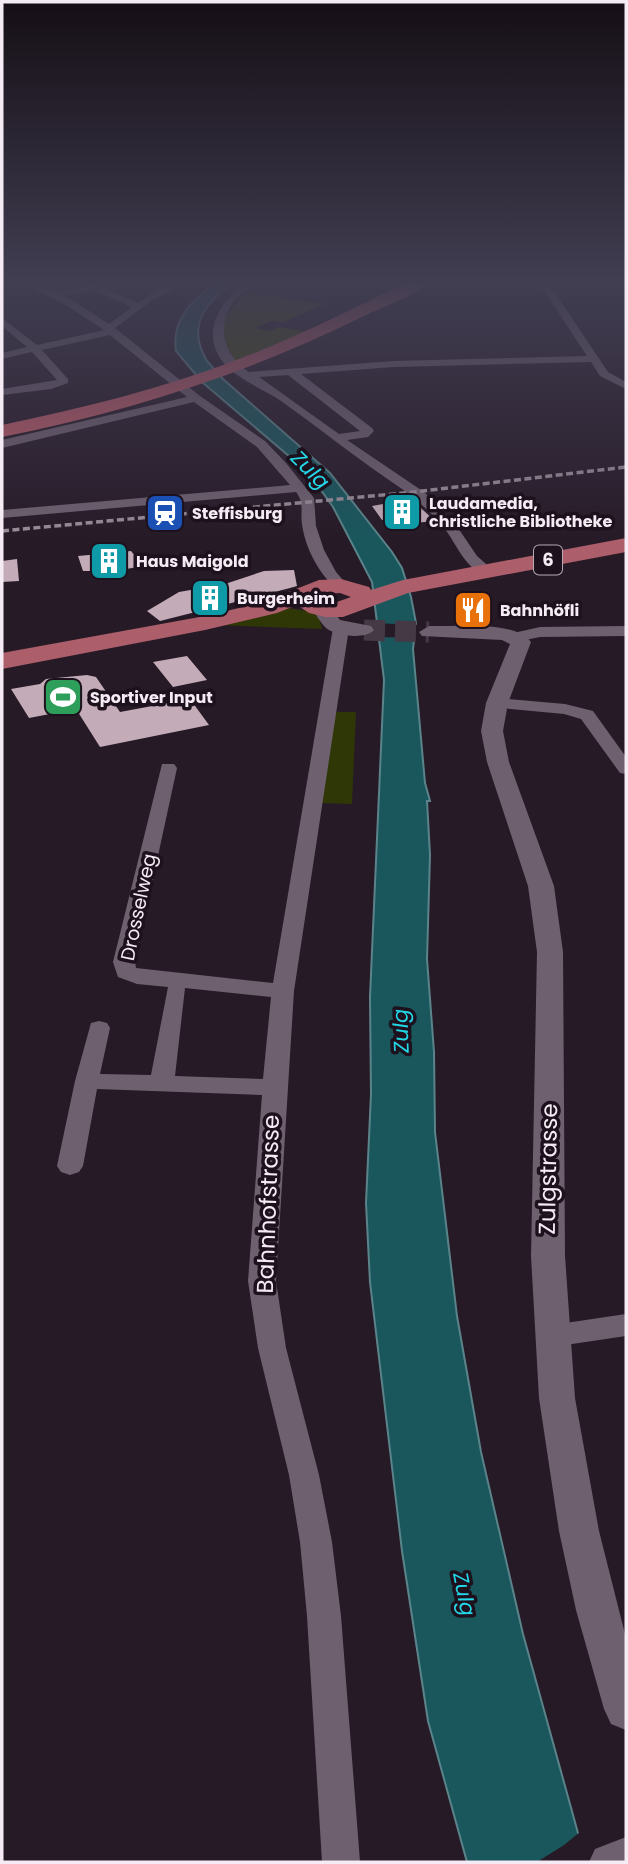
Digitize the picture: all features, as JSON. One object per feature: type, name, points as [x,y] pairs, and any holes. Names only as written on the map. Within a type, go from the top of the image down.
[{"type":"highway","points":[[2,431],[245,369]]},
{"type":"main road","name":"6","points":[[2,661],[160,633],[268,608],[340,600],[626,545]]},
{"type":"street","points":[[2,392],[64,382],[52,368]]},
{"type":"street","points":[[159,368],[267,449],[300,488]]},
{"type":"street","points":[[245,369],[322,368]]},
{"type":"street","points":[[600,368],[604,374],[626,386]]},
{"type":"street","points":[[245,369],[336,438],[418,495],[449,525],[472,559],[487,571]]},
{"type":"street","points":[[288,370],[368,431],[336,438]]},
{"type":"street","points":[[2,444],[196,398]]},
{"type":"street","points":[[2,514],[300,488]]},
{"type":"street","name":"Bahnhofstrasse","points":[[300,488],[310,504],[309,520],[340,600],[283,991],[262,1280],[270,1337],[316,1542],[324,1616],[341,1862]]},
{"type":"street","points":[[429,632],[516,637],[546,632],[626,631]]},
{"type":"street","name":"Zulgstrasse","points":[[516,637],[521,644],[493,716],[493,742],[541,886],[550,952],[547,1208],[557,1398],[579,1531],[597,1610],[626,1709]]},
{"type":"street","points":[[497,703],[551,707],[583,713],[593,721],[625,764]]},
{"type":"street","name":"Drosselweg","points":[[168,768],[124,962],[126,972],[137,977],[283,991]]},
{"type":"street","points":[[162,1083],[176,991]]},
{"type":"street","points":[[70,1167],[99,1028]]},
{"type":"street","points":[[87,1081],[274,1087]]},
{"type":"street","points":[[552,1336],[626,1325]]},
{"type":"street","points":[[608,1862],[626,1856]]},
{"type":"green space","points":[[290,608],[315,614],[322,629],[218,625]]},
{"type":"green space","points":[[333,712],[356,712],[352,804],[322,803]]},
{"type":"water","name":"Zulg","points":[[190,368],[213,368],[330,473],[392,552],[402,568],[411,597],[416,623],[413,649],[425,783],[430,801],[427,801],[430,855],[427,959],[434,1052],[435,1132],[457,1316],[481,1452],[523,1634],[586,1862],[467,1862],[428,1721],[402,1551],[370,1282],[366,1203],[371,1094],[370,997],[384,680],[372,582],[323,493],[290,457],[202,382]]},
{"type":"pier","points":[[375,623],[419,625],[418,638],[375,637]]},
{"type":"pier","points":[[580,1832],[589,1862],[537,1862],[564,1845]]},
{"type":"building","name":"Laudamedia, christliche Bibliotheke","points":[[411,499],[435,521],[414,523],[409,517],[382,520],[372,506]]},
{"type":"building","name":"Haus Maigold","points":[[131,551],[143,566],[115,571],[83,571],[78,556]]},
{"type":"building","points":[[17,559],[19,581],[2,582],[2,561]]},
{"type":"building","name":"Burgerheim","points":[[294,570],[297,586],[290,588],[160,621],[147,611],[179,592],[225,584],[264,571]]},
{"type":"building","points":[[187,656],[207,680],[173,687],[153,662]]},
{"type":"building","points":[[87,675],[96,677],[120,712],[190,699],[209,725],[100,747],[76,709],[29,718],[11,689],[40,684],[46,679]]},
{"type":"tunnel","points":[[364,630],[429,632]]},
{"type":"railway","points":[[2,531],[414,492],[626,467]]},
{"type":"place","name":"Laudamedia, christliche Bibliotheke","points":[[402,512]]},
{"type":"place","name":"Steffisburg","points":[[165,513]]},
{"type":"place","name":"Haus Maigold","points":[[109,561]]},
{"type":"place","name":"Burgerheim","points":[[210,598]]},
{"type":"place","name":"Bahnhöfli","points":[[473,610]]},
{"type":"place","name":"Sportiver Input","points":[[63,697]]}]
